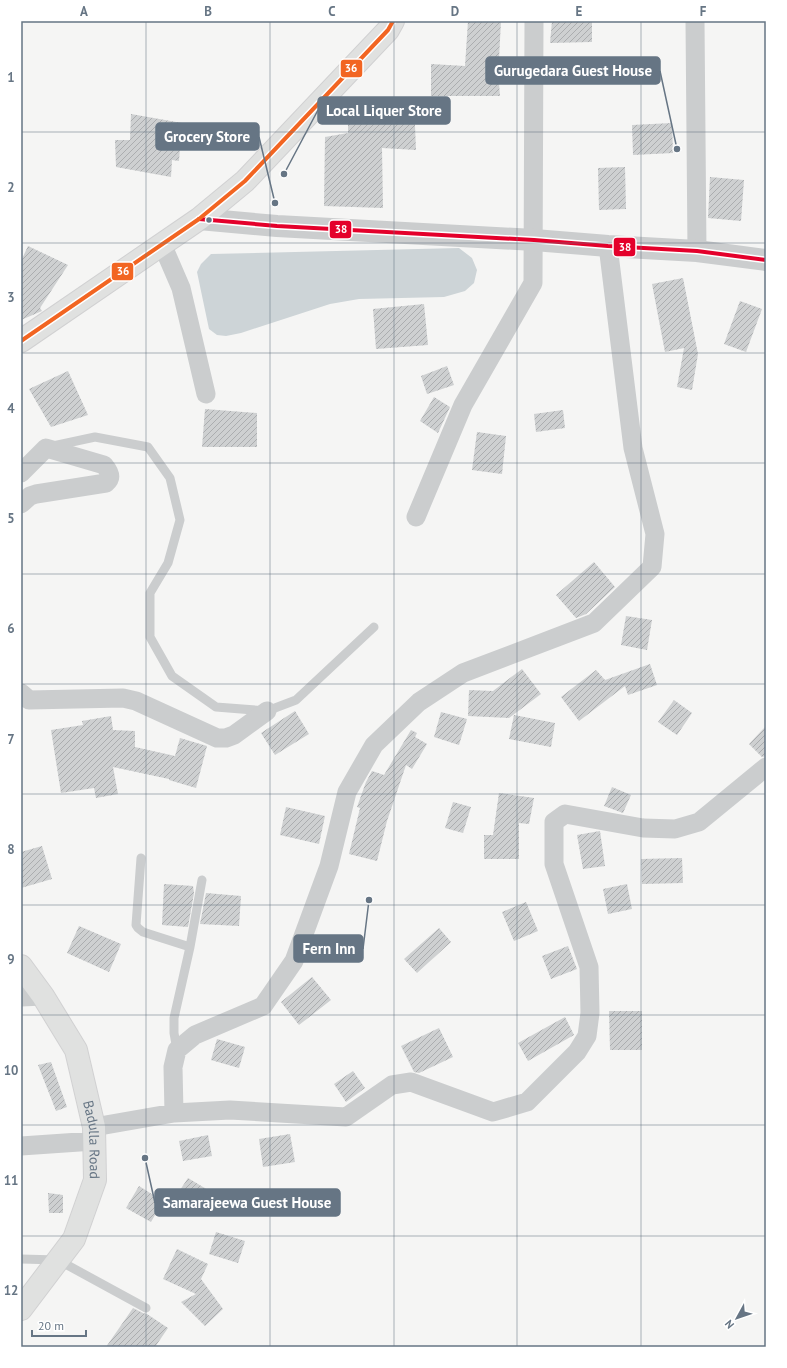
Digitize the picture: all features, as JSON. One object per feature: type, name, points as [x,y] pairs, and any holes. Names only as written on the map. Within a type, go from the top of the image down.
[{"type":"highway","points":[[21,341],[199,219],[245,181],[388,30],[393,21]]},
{"type":"highway","name":"Badulla Road","points":[[21,966],[43,996],[76,1050],[94,1134],[95,1180],[74,1239],[21,1309]]},
{"type":"street","points":[[416,517],[463,405],[533,283],[534,21]]},
{"type":"street","points":[[695,21],[697,251]]},
{"type":"street","points":[[199,219],[277,226],[534,240],[697,251],[766,260]]},
{"type":"street","points":[[162,244],[181,288],[206,394]]},
{"type":"street","points":[[174,1113],[173,1067],[177,1050],[195,1035],[263,1006],[294,961],[328,866],[347,792],[374,745],[419,702],[463,673],[594,623],[652,567],[655,534],[633,448],[608,246]]},
{"type":"street","points":[[21,473],[46,448],[104,465],[108,469],[110,476],[106,483],[36,494],[30,496],[21,504]]},
{"type":"street","points":[[21,693],[29,700],[122,698],[136,701],[217,738],[226,738],[234,735],[267,711]]},
{"type":"street","points":[[21,1146],[94,1134],[174,1113],[230,1110],[346,1117],[392,1085],[411,1082],[493,1112],[527,1102],[576,1052],[587,1036],[590,1013],[589,967],[554,864],[554,822],[564,814],[643,828],[675,829],[700,822],[766,767]]},
{"type":"street","points":[[21,998],[43,996]]},
{"type":"lane","points":[[46,448],[95,437],[148,447],[170,478],[180,520],[168,563],[150,593],[150,637],[172,676],[216,707],[267,711],[296,700],[374,627]]},
{"type":"lane","points":[[141,858],[136,925],[143,932],[190,947]]},
{"type":"lane","points":[[177,1050],[174,1033],[174,1018],[190,947],[202,880]]},
{"type":"lane","points":[[21,1259],[58,1260],[146,1308]]},
{"type":"shaded area","points":[[459,248],[472,258],[477,270],[474,283],[465,291],[444,297],[359,299],[330,304],[241,333],[226,336],[217,335],[209,329],[197,272],[201,264],[211,254]]},
{"type":"building","points":[[468,21],[501,21],[499,59],[497,59],[500,96],[431,96],[431,64],[465,66]]},
{"type":"building","points":[[552,21],[592,21],[592,42],[550,43]]},
{"type":"building","points":[[414,102],[416,150],[382,148],[383,208],[324,206],[325,137],[348,133],[348,104]]},
{"type":"building","points":[[131,114],[182,123],[179,161],[172,160],[171,177],[116,167],[115,140],[130,140]]},
{"type":"building","points":[[672,123],[673,153],[633,155],[632,125]]},
{"type":"building","points":[[625,167],[626,209],[599,210],[598,168]]},
{"type":"building","points":[[710,177],[744,180],[741,221],[708,218]]},
{"type":"building","points":[[28,246],[68,265],[40,308],[42,311],[21,320],[21,261]]},
{"type":"building","points":[[683,278],[698,354],[692,390],[677,387],[684,348],[665,352],[652,284]]},
{"type":"building","points":[[740,301],[762,309],[746,352],[724,344]]},
{"type":"building","points":[[424,304],[428,345],[376,349],[373,309]]},
{"type":"building","points":[[447,366],[454,385],[427,394],[421,376]]},
{"type":"building","points":[[68,371],[88,415],[51,427],[29,389]]},
{"type":"building","points":[[434,397],[450,407],[438,433],[420,421]]},
{"type":"building","points":[[205,409],[257,413],[257,447],[202,447]]},
{"type":"building","points":[[563,410],[565,428],[536,432],[534,414]]},
{"type":"building","points":[[477,432],[506,436],[502,474],[472,470]]},
{"type":"building","points":[[594,562],[615,587],[586,614],[576,618],[556,595]]},
{"type":"building","points":[[626,616],[652,620],[647,650],[621,645]]},
{"type":"building","points":[[650,664],[657,685],[628,695],[625,686],[579,721],[561,697],[596,670],[605,680]]},
{"type":"building","points":[[522,669],[541,694],[509,718],[468,716],[469,690],[493,691]]},
{"type":"building","points":[[674,700],[692,713],[677,735],[658,722]]},
{"type":"building","points":[[295,711],[309,734],[275,755],[261,733]]},
{"type":"building","points":[[441,712],[467,719],[459,745],[434,737]]},
{"type":"building","points":[[514,715],[555,723],[551,747],[509,739]]},
{"type":"building","points":[[111,716],[113,730],[135,731],[135,747],[175,756],[180,738],[207,746],[196,788],[169,779],[113,767],[118,794],[96,798],[94,788],[61,793],[51,730],[83,725],[82,721]]},
{"type":"building","points":[[766,726],[766,756],[762,757],[749,744]]},
{"type":"building","points":[[411,730],[417,733],[415,737],[427,744],[412,769],[406,765],[387,821],[377,861],[349,854],[360,808],[357,807],[366,782],[372,771],[384,775]]},
{"type":"building","points":[[612,787],[631,795],[623,813],[604,806]]},
{"type":"building","points":[[499,793],[534,798],[529,824],[519,823],[519,859],[484,859],[484,835],[493,835]]},
{"type":"building","points":[[453,802],[471,807],[463,833],[445,828]]},
{"type":"building","points":[[286,807],[325,816],[319,844],[280,835]]},
{"type":"building","points":[[600,831],[605,866],[583,869],[577,835]]},
{"type":"building","points":[[42,846],[52,879],[21,888],[21,852]]},
{"type":"building","points":[[682,858],[683,883],[642,884],[641,859]]},
{"type":"building","points":[[164,884],[193,886],[194,893],[188,927],[162,925]]},
{"type":"building","points":[[627,884],[632,909],[608,914],[603,889]]},
{"type":"building","points":[[206,893],[241,896],[239,926],[200,924]]},
{"type":"building","points":[[526,902],[538,931],[514,941],[502,912]]},
{"type":"building","points":[[79,926],[121,944],[109,972],[67,953]]},
{"type":"building","points":[[439,928],[451,942],[417,973],[404,959]]},
{"type":"building","points":[[568,946],[577,969],[551,979],[542,956]]},
{"type":"building","points":[[312,977],[331,1000],[299,1025],[281,1002]]},
{"type":"building","points":[[609,1011],[642,1011],[642,1050],[610,1050]]},
{"type":"building","points":[[565,1017],[574,1035],[528,1061],[518,1043]]},
{"type":"building","points":[[439,1028],[453,1057],[419,1073],[414,1072],[401,1046]]},
{"type":"building","points":[[217,1039],[245,1047],[239,1068],[211,1060]]},
{"type":"building","points":[[51,1062],[67,1107],[56,1111],[38,1065]]},
{"type":"building","points":[[353,1071],[365,1088],[346,1102],[334,1084]]},
{"type":"building","points":[[290,1134],[295,1162],[263,1167],[259,1139]]},
{"type":"building","points":[[208,1135],[212,1156],[183,1161],[179,1141]]},
{"type":"building","points":[[188,1178],[208,1190],[194,1212],[174,1199]]},
{"type":"building","points":[[139,1186],[163,1201],[151,1222],[126,1208]]},
{"type":"building","points":[[48,1193],[63,1195],[63,1213],[49,1213]]},
{"type":"building","points":[[216,1232],[245,1241],[238,1263],[209,1254]]},
{"type":"building","points":[[177,1249],[208,1264],[201,1279],[223,1309],[205,1326],[181,1302],[196,1294],[163,1279]]},
{"type":"building","points":[[133,1308],[147,1314],[168,1328],[155,1347],[106,1347]]},
{"type":"transit line","name":"36","points":[[21,341],[199,219],[245,181],[388,30],[393,21]]},
{"type":"transit line","name":"38","points":[[199,219],[277,226],[534,240],[697,251],[766,260]]},
{"type":"place","name":"Gurugedara Guest House","points":[[677,149]]},
{"type":"place","name":"Local Liquer Store","points":[[284,174]]},
{"type":"place","name":"Grocery Store","points":[[275,203]]},
{"type":"place","name":"Fern Inn","points":[[369,900]]},
{"type":"place","name":"Samarajeewa Guest House","points":[[145,1158]]}]
